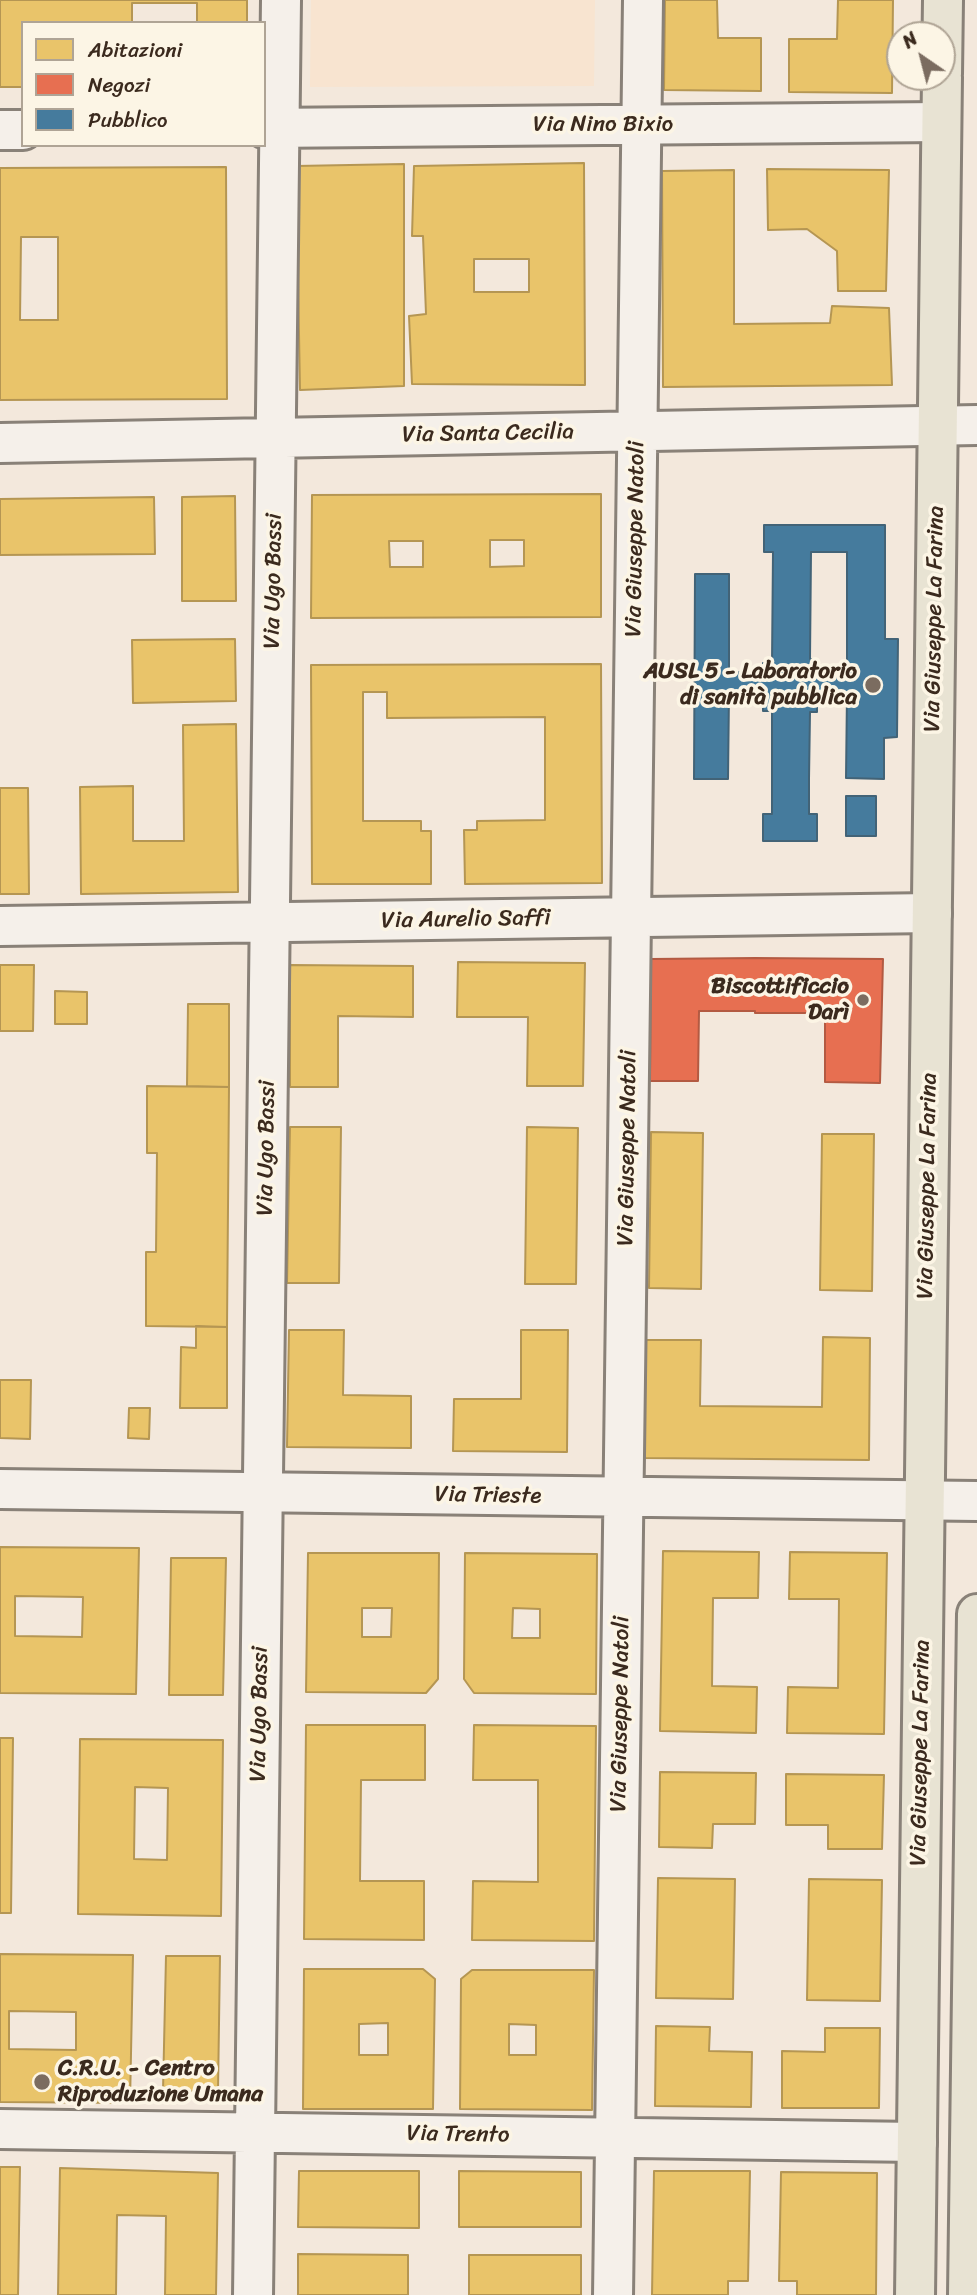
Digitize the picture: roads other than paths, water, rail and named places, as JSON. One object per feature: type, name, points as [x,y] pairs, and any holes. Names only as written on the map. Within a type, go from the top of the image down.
[{"type":"main road","name":"Via Giuseppe La Farina","points":[[943,0],[943,21]]},
{"type":"main road","name":"Via Giuseppe La Farina","points":[[915,2295],[942,91]]},
{"type":"main road","points":[[968,2295],[974,2143],[977,1614]]},
{"type":"street","name":"Via Ugo Bassi","points":[[253,2295],[275,438],[272,128],[281,0]]},
{"type":"street","name":"Via Giuseppe Natoli","points":[[613,2295],[643,0]]},
{"type":"street","name":"Via Nino Bixio","points":[[272,128],[942,122]]},
{"type":"street","points":[[0,130],[21,130]]},
{"type":"street","name":"Via Santa Cecilia","points":[[0,443],[977,425]]},
{"type":"street","name":"Via Aurelio Saffi","points":[[0,926],[932,913]]},
{"type":"street","name":"Via Trieste","points":[[0,1489],[977,1501]]},
{"type":"street","name":"Via Trento","points":[[0,2129],[917,2142]]},
{"type":"place","name":"AUSL 5 - Laboratorio di sanità pubblica","points":[[873,685]]},
{"type":"place","name":"Biscottificcio Darì","points":[[863,1000]]},
{"type":"place","name":"C.R.U. - Centro Riproduzione Umana","points":[[42,2082]]}]
